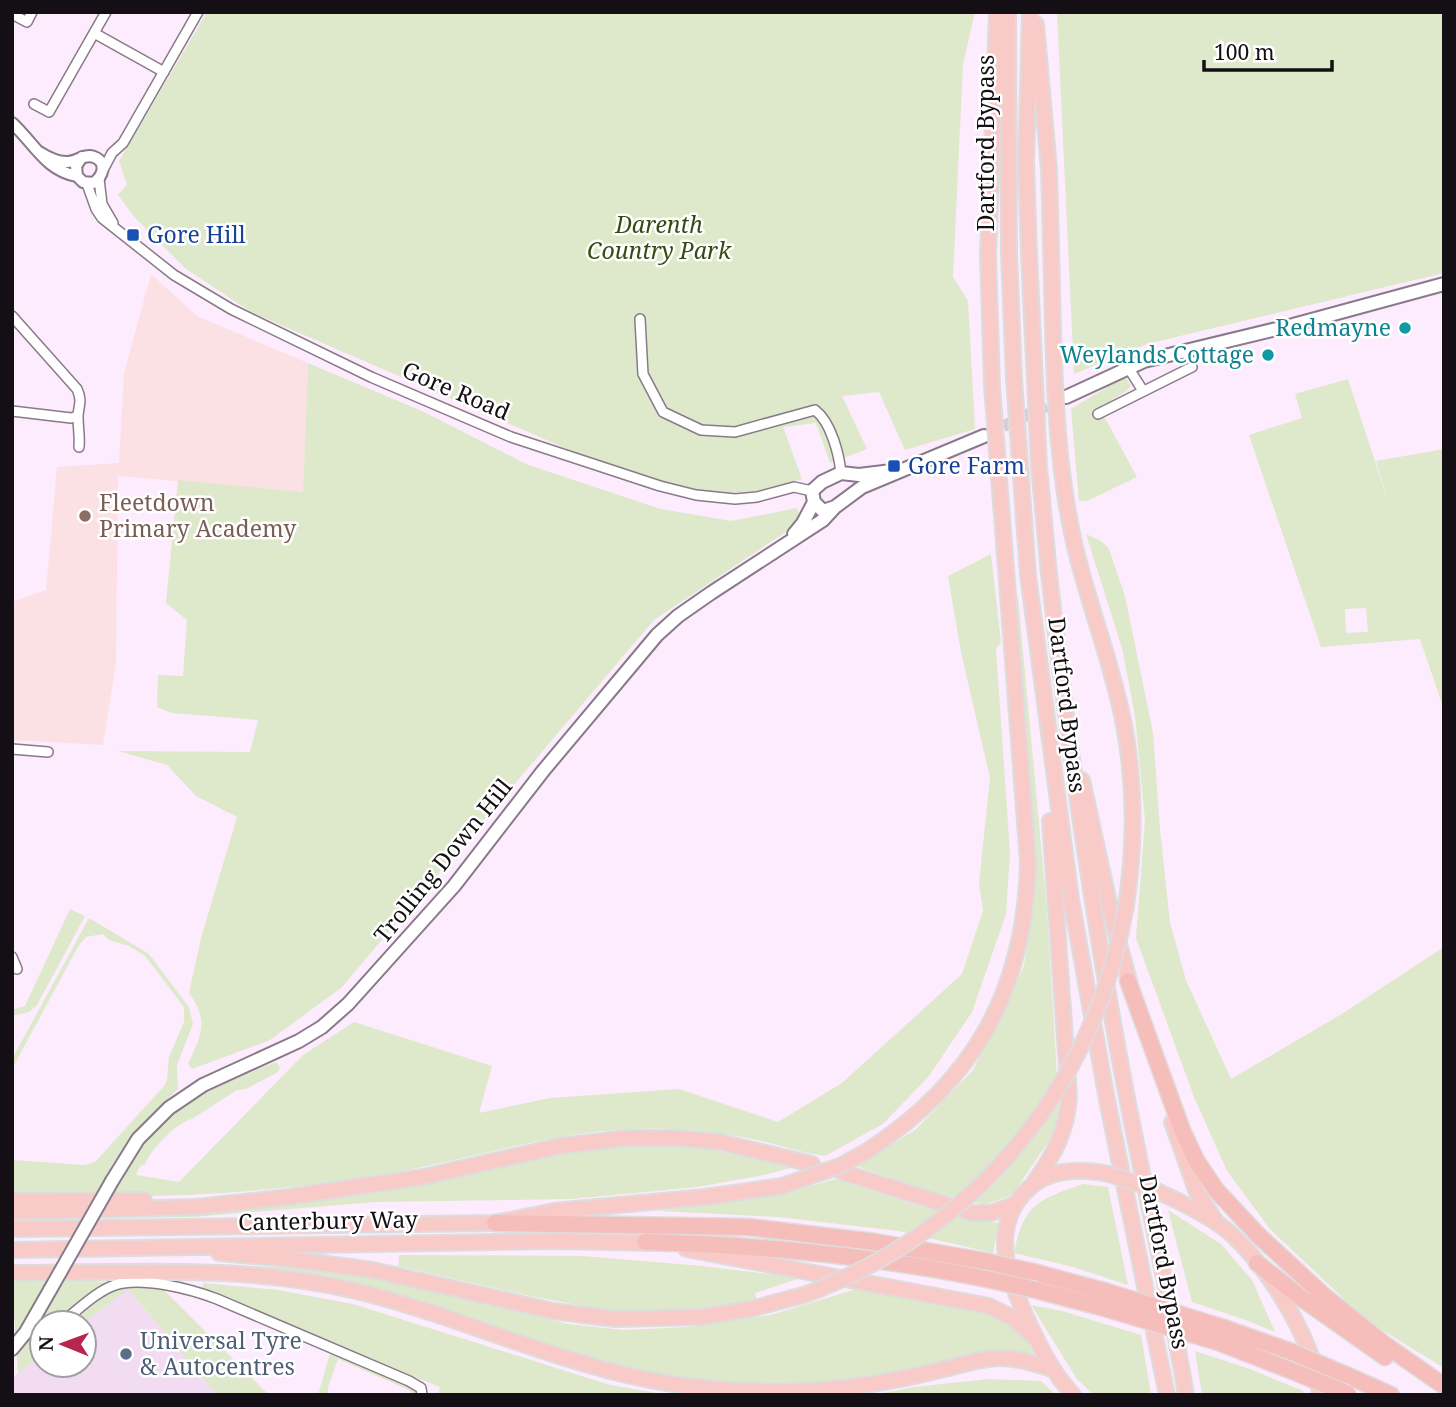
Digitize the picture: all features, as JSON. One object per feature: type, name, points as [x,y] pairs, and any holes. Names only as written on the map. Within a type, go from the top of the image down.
[{"type":"highway","name":"Canterbury Way","points":[[12,1229],[495,1223],[554,1211],[705,1197],[782,1186],[840,1166],[867,1151],[910,1121],[957,1073],[984,1035],[999,1005],[1019,946],[1028,862],[992,386],[988,255],[997,12]]},
{"type":"highway","name":"Dartford Bypass","points":[[1008,12],[1009,254],[1017,434],[1028,575],[1071,899],[1107,1100],[1167,1395]]},
{"type":"highway","name":"Dartford Bypass","points":[[1032,12],[1027,163],[1029,254],[1040,467],[1049,573],[1092,904],[1128,1105],[1186,1395]]},
{"type":"highway","points":[[187,1248],[373,1270],[546,1310],[615,1319],[701,1317],[751,1309],[807,1294],[857,1273],[926,1231],[964,1202],[1013,1151],[1063,1083],[1089,1032],[1114,961],[1126,906],[1132,828],[1128,749],[1114,683],[1067,511],[1060,454],[1047,143],[1032,12]]},
{"type":"highway","points":[[842,1172],[973,1213],[991,1213],[1013,1205],[1035,1181],[1058,1146],[1066,1123],[1069,1097],[1068,1062],[1060,985],[1041,687]]},
{"type":"highway","points":[[1062,687],[1128,981],[1196,1190],[1217,1223],[1257,1263],[1363,1343],[1444,1388]]},
{"type":"highway","points":[[1128,981],[1182,1130],[1196,1160],[1216,1190],[1251,1228],[1323,1295],[1444,1388]]},
{"type":"highway","points":[[12,1212],[197,1207],[372,1186],[560,1146],[627,1138],[679,1138],[720,1142],[763,1150],[812,1164]]},
{"type":"highway","points":[[1035,1181],[1048,1175],[1075,1170],[1109,1174],[1151,1188],[1217,1223]]},
{"type":"highway","points":[[12,1201],[253,1200]]},
{"type":"highway","points":[[1013,1205],[1006,1238],[1007,1270],[1035,1338],[1052,1369],[1073,1395]]},
{"type":"highway","points":[[495,1223],[748,1227],[875,1242],[984,1261],[1033,1272],[1102,1299],[1221,1335],[1292,1352],[1391,1395]]},
{"type":"highway","name":"Canterbury Way","points":[[12,1250],[233,1245],[645,1242],[989,1307],[1013,1318],[1035,1338]]},
{"type":"highway","points":[[645,1242],[724,1245],[840,1255],[1102,1299]]},
{"type":"highway","points":[[1257,1263],[1280,1296],[1307,1345],[1316,1371],[1320,1395]]},
{"type":"highway","points":[[12,1273],[234,1272],[308,1281],[376,1296],[593,1368],[698,1387],[744,1391],[832,1389],[895,1380],[980,1360],[1000,1358],[1052,1369]]},
{"type":"highway","points":[[1221,1335],[1295,1372],[1349,1394]]},
{"type":"main road","points":[[1066,397],[1128,367],[1166,354],[1293,325],[1444,284]]},
{"type":"main road","points":[[835,507],[823,510],[813,496],[822,482],[844,474],[900,470],[984,436]]},
{"type":"main road","name":"Trolling Down Hill","points":[[43,1309],[50,1290],[138,1139],[169,1108],[203,1085],[299,1041],[334,1017],[454,886],[543,771],[657,635],[678,616],[823,520],[854,491],[900,470]]},
{"type":"main road","points":[[844,474],[852,480],[854,491]]},
{"type":"main road","name":"Trolling Down Hill","points":[[788,541],[803,523],[813,496]]},
{"type":"main road","name":"Trolling Down Hill","points":[[12,1349],[28,1333]]},
{"type":"street","points":[[12,14],[27,22],[32,12]]},
{"type":"street","points":[[34,104],[50,112],[106,12]]},
{"type":"street","points":[[12,123],[56,170],[77,176],[87,184],[93,183],[112,153],[122,143],[198,12]]},
{"type":"street","points":[[94,33],[164,72]]},
{"type":"street","points":[[39,152],[64,163],[112,153]]},
{"type":"street","points":[[96,157],[100,160],[101,174]]},
{"type":"street","points":[[77,176],[76,166],[82,158]]},
{"type":"street","name":"Gore Road","points":[[101,174],[103,204],[116,228]]},
{"type":"street","name":"Gore Road","points":[[87,184],[102,218],[174,275],[231,309],[371,377],[519,440],[669,489],[735,499],[761,496],[794,487],[813,496]]},
{"type":"street","points":[[12,316],[78,389],[81,402],[78,416],[79,447]]},
{"type":"street","points":[[639,319],[643,374],[663,412],[701,430],[735,432],[816,410],[833,441],[844,474]]},
{"type":"street","points":[[1128,367],[1143,391]]},
{"type":"street","points":[[1098,414],[1192,367]]},
{"type":"street","points":[[12,411],[72,418],[78,416]]},
{"type":"street","points":[[12,749],[48,752]]},
{"type":"street","points":[[12,957],[17,968]]},
{"type":"street","points":[[81,1309],[116,1285],[135,1282],[189,1290],[219,1300],[409,1381],[421,1388],[422,1395]]},
{"type":"shaded area","name":"Fleetdown Primary Academy","points":[[151,274],[197,316],[308,363],[303,492],[118,476],[116,663],[103,745],[12,740],[12,602],[46,590],[57,467],[119,463],[124,373]]},
{"type":"shaded area","points":[[126,1287],[217,1395],[12,1395],[12,1378],[28,1365],[28,1379],[98,1379],[98,1309]]},
{"type":"green space","name":"Darenth Country Park","points":[[207,12],[975,12],[963,64],[953,277],[968,301],[975,429],[905,450],[879,392],[842,396],[867,449],[830,463],[816,423],[783,427],[802,479],[757,491],[713,494],[644,477],[588,458],[251,312],[186,269],[136,219],[118,195],[127,184],[119,161]]},
{"type":"green space","points":[[1057,12],[1444,12],[1444,273],[1147,344],[1074,374]]},
{"type":"green space","points":[[308,363],[424,412],[526,464],[661,509],[731,521],[797,508],[802,521],[654,620],[341,988],[270,1040],[192,1069],[188,1064],[200,1036],[201,1021],[196,1003],[189,993],[201,938],[237,817],[196,796],[167,765],[118,751],[250,752],[258,720],[172,713],[157,707],[158,675],[183,676],[187,620],[166,603],[178,480],[303,492]]},
{"type":"green space","points":[[1120,379],[1127,379],[1131,386],[1092,412],[1097,420],[1104,416],[1137,477],[1087,501],[1079,501],[1071,409]]},
{"type":"green space","points":[[1348,379],[1390,507],[1376,461],[1444,449],[1444,710],[1420,639],[1321,647],[1249,435],[1302,418],[1295,394]],"holes":[[[1366,608],[1368,632],[1346,633],[1345,609]]]},
{"type":"green space","points":[[1086,534],[1101,541],[1109,549],[1125,596],[1153,733],[1170,923],[1186,980],[1231,1079],[1340,1015],[1444,947],[1444,1368],[1366,1320],[1270,1229],[1227,1171],[1194,1097],[1136,938],[1145,820],[1135,716],[1122,648]]},
{"type":"green space","points":[[991,554],[1001,642],[996,649],[1010,853],[1006,914],[972,1012],[929,1076],[883,1124],[825,1156],[723,1134],[677,1129],[631,1129],[574,1135],[407,1170],[333,1182],[222,1193],[111,1196],[150,1135],[177,1108],[276,1062],[280,1067],[278,1072],[246,1089],[237,1090],[179,1125],[159,1144],[145,1164],[140,1166],[136,1175],[179,1182],[303,1055],[354,1022],[492,1066],[479,1113],[550,1098],[679,1089],[778,1122],[842,1083],[962,974],[983,911],[979,883],[990,778],[961,652],[948,576]]},
{"type":"green space","points":[[1015,596],[1018,597],[1047,910],[1059,1109],[1053,1135],[1012,1195],[984,1205],[919,1188],[856,1166],[915,1130],[973,1070],[1024,966],[1033,890],[1032,819]]},
{"type":"green space","points":[[70,909],[85,916],[37,1005],[29,1012],[12,1016],[12,1010],[25,1006]]},
{"type":"green space","points":[[89,918],[149,954],[189,1007],[193,1024],[177,1065],[178,1089],[138,1128],[113,1163],[97,1193],[12,1192],[12,1160],[84,1165],[95,1162],[164,1086],[169,1057],[184,1022],[184,1007],[145,956],[129,946],[109,940],[103,934],[86,937],[79,945],[12,1069],[12,1059]]},
{"type":"green space","points":[[658,1144],[695,1146],[794,1167],[698,1187],[572,1199],[375,1202],[193,1217],[99,1218],[102,1213],[277,1206],[369,1193],[531,1158],[589,1149]]},
{"type":"green space","points":[[835,1179],[965,1220],[999,1223],[993,1253],[899,1231],[778,1217],[658,1211],[782,1194]]},
{"type":"green space","points":[[1083,1184],[1108,1187],[1128,1285],[1073,1267],[1014,1253],[1022,1224],[1035,1206],[1055,1194]]},
{"type":"green space","points":[[1168,1210],[1221,1244],[1252,1280],[1275,1332],[1192,1302]]},
{"type":"green space","points":[[399,1255],[583,1256],[800,1278],[755,1293],[757,1300],[694,1312],[609,1311],[398,1266]]},
{"type":"green space","points":[[246,1266],[333,1271],[412,1285],[568,1324],[624,1330],[689,1327],[771,1315],[860,1288],[995,1315],[1021,1330],[1034,1354],[993,1351],[901,1373],[807,1384],[734,1384],[683,1379],[630,1370],[309,1275]]},
{"type":"green space","points":[[92,1281],[162,1288],[269,1395],[217,1395],[128,1289],[98,1312],[98,1309],[28,1309],[28,1366],[18,1374],[12,1282]]},
{"type":"green space","points":[[203,1283],[278,1290],[353,1304],[610,1385],[669,1395],[438,1395],[440,1387],[372,1358],[341,1349],[202,1290]]},
{"type":"green space","points":[[1031,1305],[1062,1311],[1141,1335],[1151,1395],[1094,1395],[1077,1379]]},
{"type":"green space","points":[[331,1350],[416,1389],[419,1395],[413,1395],[409,1390],[338,1359],[328,1387],[328,1395],[318,1395]]},
{"type":"green space","points":[[1195,1351],[1250,1369],[1303,1391],[1303,1395],[1202,1395]]},
{"type":"green space","points":[[988,1379],[1041,1381],[1056,1395],[873,1395],[914,1387]]},
{"type":"tunnel","points":[[987,434],[1063,398]]},
{"type":"place","name":"Gore Hill","points":[[133,235]]},
{"type":"place","name":"Redmayne","points":[[1405,328]]},
{"type":"place","name":"Weylands Cottage","points":[[1268,355]]},
{"type":"place","name":"Gore Farm","points":[[894,466]]},
{"type":"place","name":"Fleetdown Primary Academy","points":[[85,516]]},
{"type":"place","name":"Universal Tyre & Autocentres","points":[[126,1354]]}]
